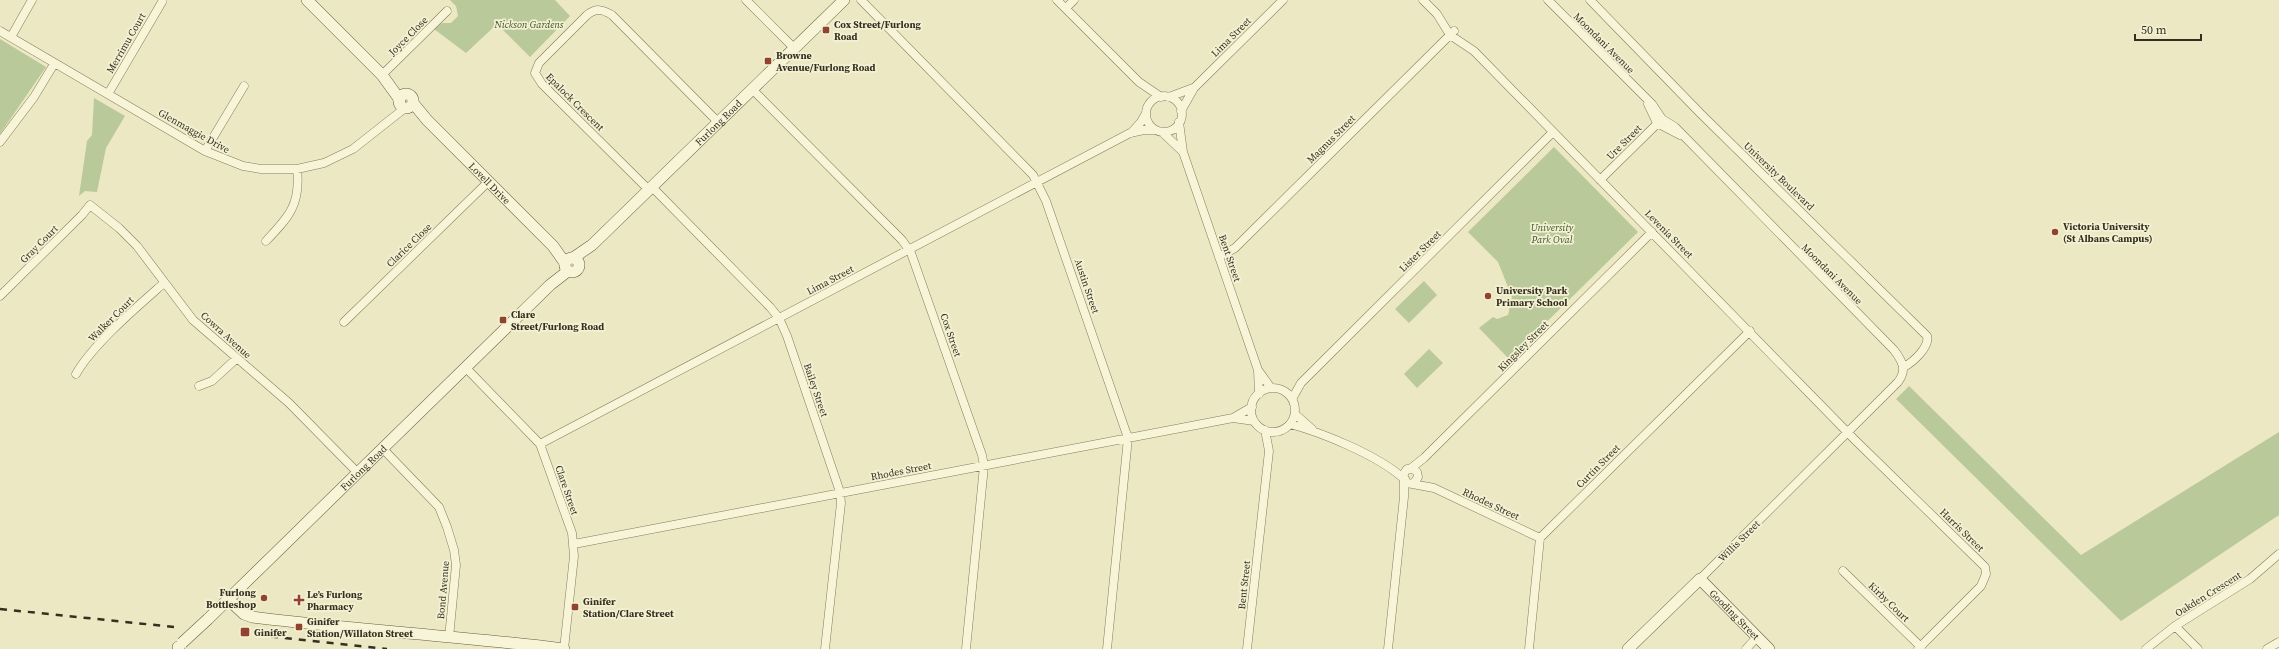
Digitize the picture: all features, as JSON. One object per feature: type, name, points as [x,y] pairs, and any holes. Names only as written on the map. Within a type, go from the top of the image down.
[{"type":"main road","name":"Lovell Drive","points":[[306,0],[386,80],[405,103],[427,120],[570,263]]},
{"type":"main road","name":"Furlong Road","points":[[179,647],[466,368],[550,285],[570,263],[592,245],[844,0]]},
{"type":"main road","name":"Gooding Street","points":[[1700,579],[1769,649]]},
{"type":"main road","name":"Willis Street","points":[[1628,649],[1700,579]]},
{"type":"main road","points":[[228,598],[244,614],[252,617],[449,638],[488,639],[564,649]]},
{"type":"street","points":[[11,37],[32,0]]},
{"type":"street","points":[[746,0],[794,48]]},
{"type":"street","name":"Austin Street","points":[[861,0],[1038,182],[1046,201],[1128,438],[1107,649]]},
{"type":"street","points":[[1057,0],[1139,82],[1146,94],[1149,104],[1146,113],[1148,123],[1159,131],[1172,130],[1179,122],[1181,111],[1177,102],[1139,82]]},
{"type":"street","points":[[1066,8],[1074,0]]},
{"type":"street","name":"Lima Street","points":[[1181,111],[1194,88],[1283,0]]},
{"type":"street","name":"Levenia Street","points":[[1423,0],[1437,14],[1446,19],[1452,33],[1468,42],[1474,51],[1553,132],[1849,432]]},
{"type":"street","name":"Moondani Avenue","points":[[1548,0],[1656,109],[1660,121],[1676,127],[1682,136],[1894,350],[1904,367]]},
{"type":"street","name":"University Boulevard","points":[[1590,0],[1707,119],[1927,336],[1927,340],[1918,356],[1904,367]]},
{"type":"street","name":"Merrimu Court","points":[[108,94],[162,2]]},
{"type":"street","name":"Epalock Crescent","points":[[650,188],[542,84],[535,73],[539,63],[587,15],[593,10],[600,9],[612,15],[718,122]]},
{"type":"street","name":"Joyce Close","points":[[386,80],[447,11]]},
{"type":"street","name":"Glenmaggie Drive","points":[[0,30],[54,64],[205,151],[243,166],[261,170],[297,169],[338,157],[368,138],[405,103]]},
{"type":"street","name":"Magnus Street","points":[[1219,257],[1234,248],[1452,33]]},
{"type":"street","points":[[0,142],[34,97],[54,64]]},
{"type":"street","points":[[205,151],[244,86]]},
{"type":"street","name":"Lima Street","points":[[1165,97],[1194,88]]},
{"type":"street","name":"Cox Street","points":[[752,89],[909,249],[980,447],[984,466],[966,649]]},
{"type":"street","points":[[1149,104],[1165,97]]},
{"type":"street","name":"Lima Street","points":[[1130,133],[1141,122],[1146,113]]},
{"type":"street","name":"Ure Street","points":[[1600,180],[1660,121]]},
{"type":"street","name":"Bent Street","points":[[1179,122],[1183,152],[1258,370],[1259,394]]},
{"type":"street","name":"Lima Street","points":[[540,444],[1130,133],[1144,130],[1159,131]]},
{"type":"street","name":"Bent Street","points":[[1159,131],[1183,152]]},
{"type":"street","name":"Lister Street","points":[[1292,399],[1301,383],[1553,132]]},
{"type":"street","points":[[266,241],[284,222],[296,202],[299,190],[297,169]]},
{"type":"street","name":"Clarice Close","points":[[344,322],[488,182]]},
{"type":"street","name":"Bailey Street","points":[[650,188],[759,295],[779,318],[787,336],[840,492],[841,503],[825,649]]},
{"type":"street","name":"Cowra Avenue","points":[[90,205],[119,228],[137,246],[193,320],[236,359],[289,403],[358,473]]},
{"type":"street","name":"Gray Court","points":[[0,296],[82,215],[90,205]]},
{"type":"street","name":"Kingsley Street","points":[[1404,497],[1413,476],[1424,458],[1652,232]]},
{"type":"street","name":"Walker Court","points":[[76,374],[87,358],[142,302],[164,283]]},
{"type":"street","name":"Curtin Street","points":[[1540,538],[1750,331]]},
{"type":"street","points":[[199,386],[212,381],[236,359]]},
{"type":"street","points":[[1849,432],[1898,382],[1904,367]]},
{"type":"street","name":"Clare Street","points":[[466,368],[540,444],[572,533],[574,544],[564,649]]},
{"type":"street","name":"Bent Street","points":[[1258,370],[1272,388]]},
{"type":"street","name":"Lister Street","points":[[1284,391],[1301,383]]},
{"type":"street","points":[[1272,388],[1284,391],[1292,399],[1295,414],[1290,424],[1277,432],[1264,430],[1254,421],[1252,407],[1259,394],[1272,388]]},
{"type":"street","name":"Rhodes Street","points":[[1233,418],[1252,407]]},
{"type":"street","name":"Rhodes Street","points":[[1295,414],[1313,430]]},
{"type":"street","name":"Rhodes Street","points":[[574,544],[1233,418],[1254,421]]},
{"type":"street","name":"Rhodes Street","points":[[1290,424],[1313,430],[1388,466],[1413,476],[1434,488],[1540,538]]},
{"type":"street","name":"Bent Street","points":[[1247,649],[1268,452],[1264,430]]},
{"type":"street","name":"Bent Street","points":[[1268,452],[1277,432]]},
{"type":"street","name":"Willis Street","points":[[1700,579],[1849,432]]},
{"type":"street","name":"Harris Street","points":[[1849,432],[1985,567],[1986,574],[1981,586],[1920,648]]},
{"type":"street","name":"Bond Avenue","points":[[383,449],[439,507],[447,527],[454,550],[456,565],[449,638]]},
{"type":"street","name":"Rhodes Street","points":[[1388,466],[1403,479],[1413,476]]},
{"type":"street","name":"Kingsley Street","points":[[1388,649],[1404,497],[1403,479]]},
{"type":"street","points":[[1529,649],[1540,538]]},
{"type":"street","name":"Oakden Crescent","points":[[2146,649],[2175,626],[2250,579],[2279,554]]},
{"type":"street","name":"Kirby Court","points":[[1843,571],[1920,648]]},
{"type":"street","points":[[2175,626],[2196,648]]},
{"type":"street","points":[[1746,649],[1757,638]]},
{"type":"street","points":[[2267,649],[2279,642]]},
{"type":"green space","name":"Nickson Gardens","points":[[450,0],[555,0],[570,16],[530,57],[497,24],[466,53],[434,29],[442,23],[451,23],[458,16],[456,6]]},
{"type":"green space","points":[[0,39],[46,67],[0,134]]},
{"type":"green space","points":[[94,98],[125,116],[106,148],[97,192],[85,191],[79,196],[87,141],[92,135]]},
{"type":"green space","name":"University Park Oval","points":[[1554,147],[1638,232],[1509,359],[1479,328],[1493,317],[1497,319],[1508,315],[1512,297],[1498,262],[1468,232]]},
{"type":"green space","points":[[1424,281],[1437,295],[1409,323],[1395,309]]},
{"type":"green space","points":[[1429,349],[1443,363],[1417,388],[1404,374]]},
{"type":"green space","points":[[1909,386],[2081,555],[2279,432],[2279,515],[2121,621],[1896,399]]},
{"type":"railway","points":[[0,609],[174,627]]},
{"type":"railway","points":[[257,635],[387,649]]},
{"type":"place","name":"Cox Street/Furlong Road","points":[[826,30]]},
{"type":"place","name":"Browne Avenue/Furlong Road","points":[[768,61]]},
{"type":"place","name":"Victoria University (St Albans Campus)","points":[[2055,232]]},
{"type":"place","name":"University Park Primary School","points":[[1488,296]]},
{"type":"place","name":"Clare Street/Furlong Road","points":[[503,320]]},
{"type":"place","name":"Furlong Bottleshop","points":[[264,598]]},
{"type":"place","name":"Le’s Furlong Pharmacy","points":[[299,600]]},
{"type":"place","name":"Ginifer Station/Clare Street","points":[[575,607]]},
{"type":"place","name":"Ginifer Station/Willaton Street","points":[[299,627]]},
{"type":"place","name":"Ginifer","points":[[245,632]]}]
